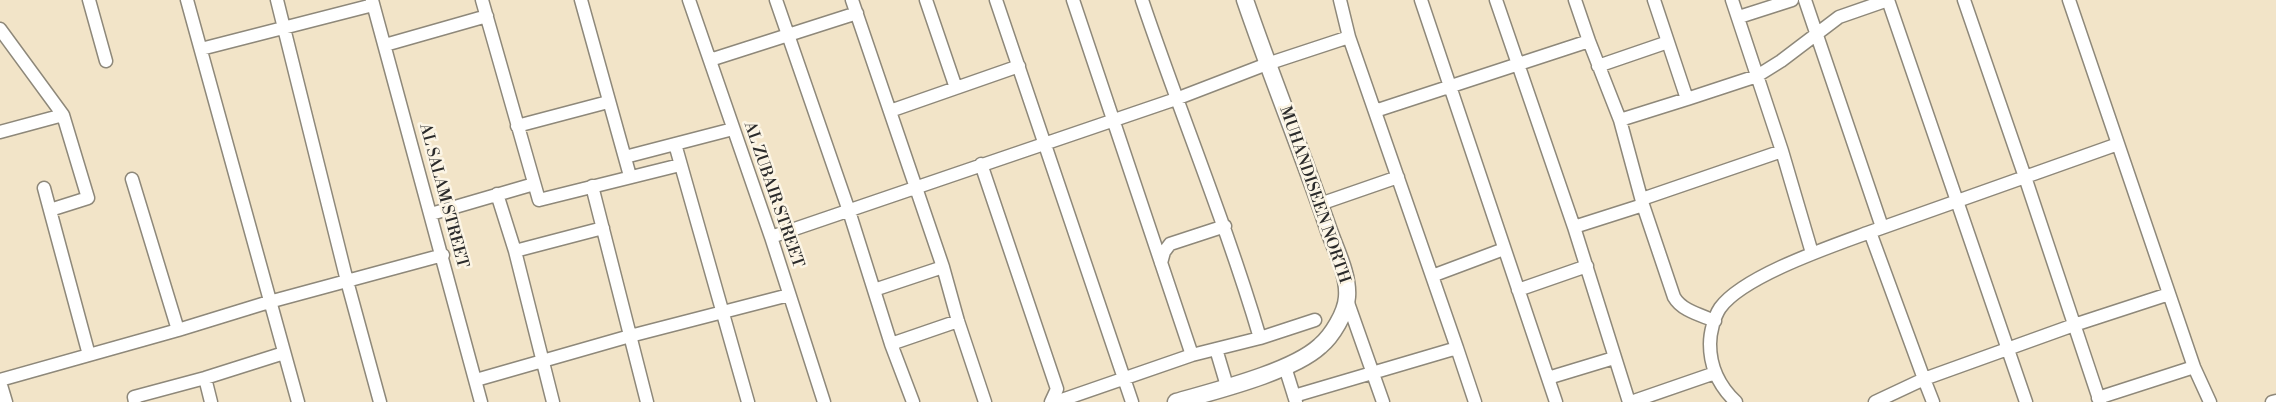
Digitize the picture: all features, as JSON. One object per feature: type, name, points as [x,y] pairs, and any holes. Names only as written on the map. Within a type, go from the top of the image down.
[{"type":"main road","name":"MUHANDISEEN NORTH","points":[[1176,402],[1285,367],[1312,353],[1324,343],[1341,316],[1347,300],[1344,275],[1294,130],[1267,64],[1246,0]]},
{"type":"street","points":[[89,0],[106,61]]},
{"type":"street","points":[[187,0],[298,402]]},
{"type":"street","points":[[277,0],[286,27],[347,281],[380,402]]},
{"type":"street","points":[[482,0],[539,200],[680,165]]},
{"type":"street","points":[[581,0],[630,176]]},
{"type":"street","name":"AL ZUBAIR STREET","points":[[689,0],[824,402]]},
{"type":"street","points":[[776,0],[849,211],[891,344],[913,402]]},
{"type":"street","points":[[852,0],[943,267],[958,321],[985,402]]},
{"type":"street","points":[[926,0],[956,88]]},
{"type":"street","points":[[996,0],[1046,143],[1132,402]]},
{"type":"street","points":[[1073,0],[1192,355]]},
{"type":"street","points":[[1142,0],[1176,99],[1225,226],[1260,338]]},
{"type":"street","points":[[1340,0],[1349,37],[1476,402]]},
{"type":"street","points":[[1421,0],[1556,402]]},
{"type":"street","points":[[1496,0],[1574,227],[1614,358],[1630,402],[1715,373]]},
{"type":"street","points":[[1575,0],[1588,41],[1620,120],[1642,202],[1678,304],[1715,321]]},
{"type":"street","points":[[1654,0],[1687,99]]},
{"type":"street","points":[[1732,0],[1782,151],[1812,253]]},
{"type":"street","points":[[1739,17],[1792,0]]},
{"type":"street","points":[[1804,0],[1882,227]]},
{"type":"street","points":[[1620,120],[1758,76],[1815,36],[1838,17],[1888,0],[2026,402]]},
{"type":"street","points":[[1964,0],[2099,400],[2194,367]]},
{"type":"street","points":[[2069,0],[2194,367],[2210,402]]},
{"type":"street","points":[[201,49],[373,2]]},
{"type":"street","name":"AL SALAM STREET","points":[[373,2],[481,402]]},
{"type":"street","points":[[710,60],[856,13]]},
{"type":"street","points":[[384,45],[486,16]]},
{"type":"street","points":[[0,29],[63,115],[88,198],[50,210]]},
{"type":"street","points":[[770,237],[1176,99],[1267,64],[1349,37]]},
{"type":"street","points":[[1375,111],[1588,41]]},
{"type":"street","points":[[1598,66],[1668,42]]},
{"type":"street","points":[[890,111],[1019,66]]},
{"type":"street","points":[[517,126],[608,102]]},
{"type":"street","points":[[0,132],[63,115]]},
{"type":"street","points":[[625,157],[733,129]]},
{"type":"street","points":[[675,144],[748,402]]},
{"type":"street","points":[[1736,402],[1715,373],[1710,351],[1710,335],[1720,309],[1740,290],[1812,253],[2118,144]]},
{"type":"street","points":[[1574,227],[1782,151]]},
{"type":"street","points":[[981,164],[1057,389],[1051,402]]},
{"type":"street","points":[[1320,204],[1398,177]]},
{"type":"street","points":[[132,179],[178,330]]},
{"type":"street","points":[[431,214],[534,184]]},
{"type":"street","points":[[592,186],[647,402]]},
{"type":"street","points":[[44,188],[89,355]]},
{"type":"street","points":[[497,194],[515,251],[541,361],[553,402]]},
{"type":"street","points":[[1161,263],[1164,252],[1170,244],[1225,226]]},
{"type":"street","points":[[515,251],[603,228]]},
{"type":"street","points":[[1870,232],[1933,402]]},
{"type":"street","points":[[1432,276],[1504,249]]},
{"type":"street","points":[[6,402],[0,381],[269,302],[443,256]]},
{"type":"street","points":[[1518,290],[1587,266]]},
{"type":"street","points":[[874,290],[943,267]]},
{"type":"street","points":[[1875,402],[1924,379],[2008,348],[2169,294]]},
{"type":"street","points":[[476,380],[630,336],[789,295]]},
{"type":"street","points":[[1347,300],[1384,402]]},
{"type":"street","points":[[1056,402],[1192,355],[1260,338],[1315,320]]},
{"type":"street","points":[[891,344],[958,321]]},
{"type":"street","points":[[1285,367],[1295,399],[1457,348]]},
{"type":"street","points":[[1216,349],[1228,386]]},
{"type":"street","points":[[135,402],[134,397],[205,378],[284,353]]},
{"type":"street","points":[[1548,378],[1614,358]]},
{"type":"street","points":[[205,378],[211,402]]},
{"type":"street","points":[[2272,402],[2276,401]]}]
